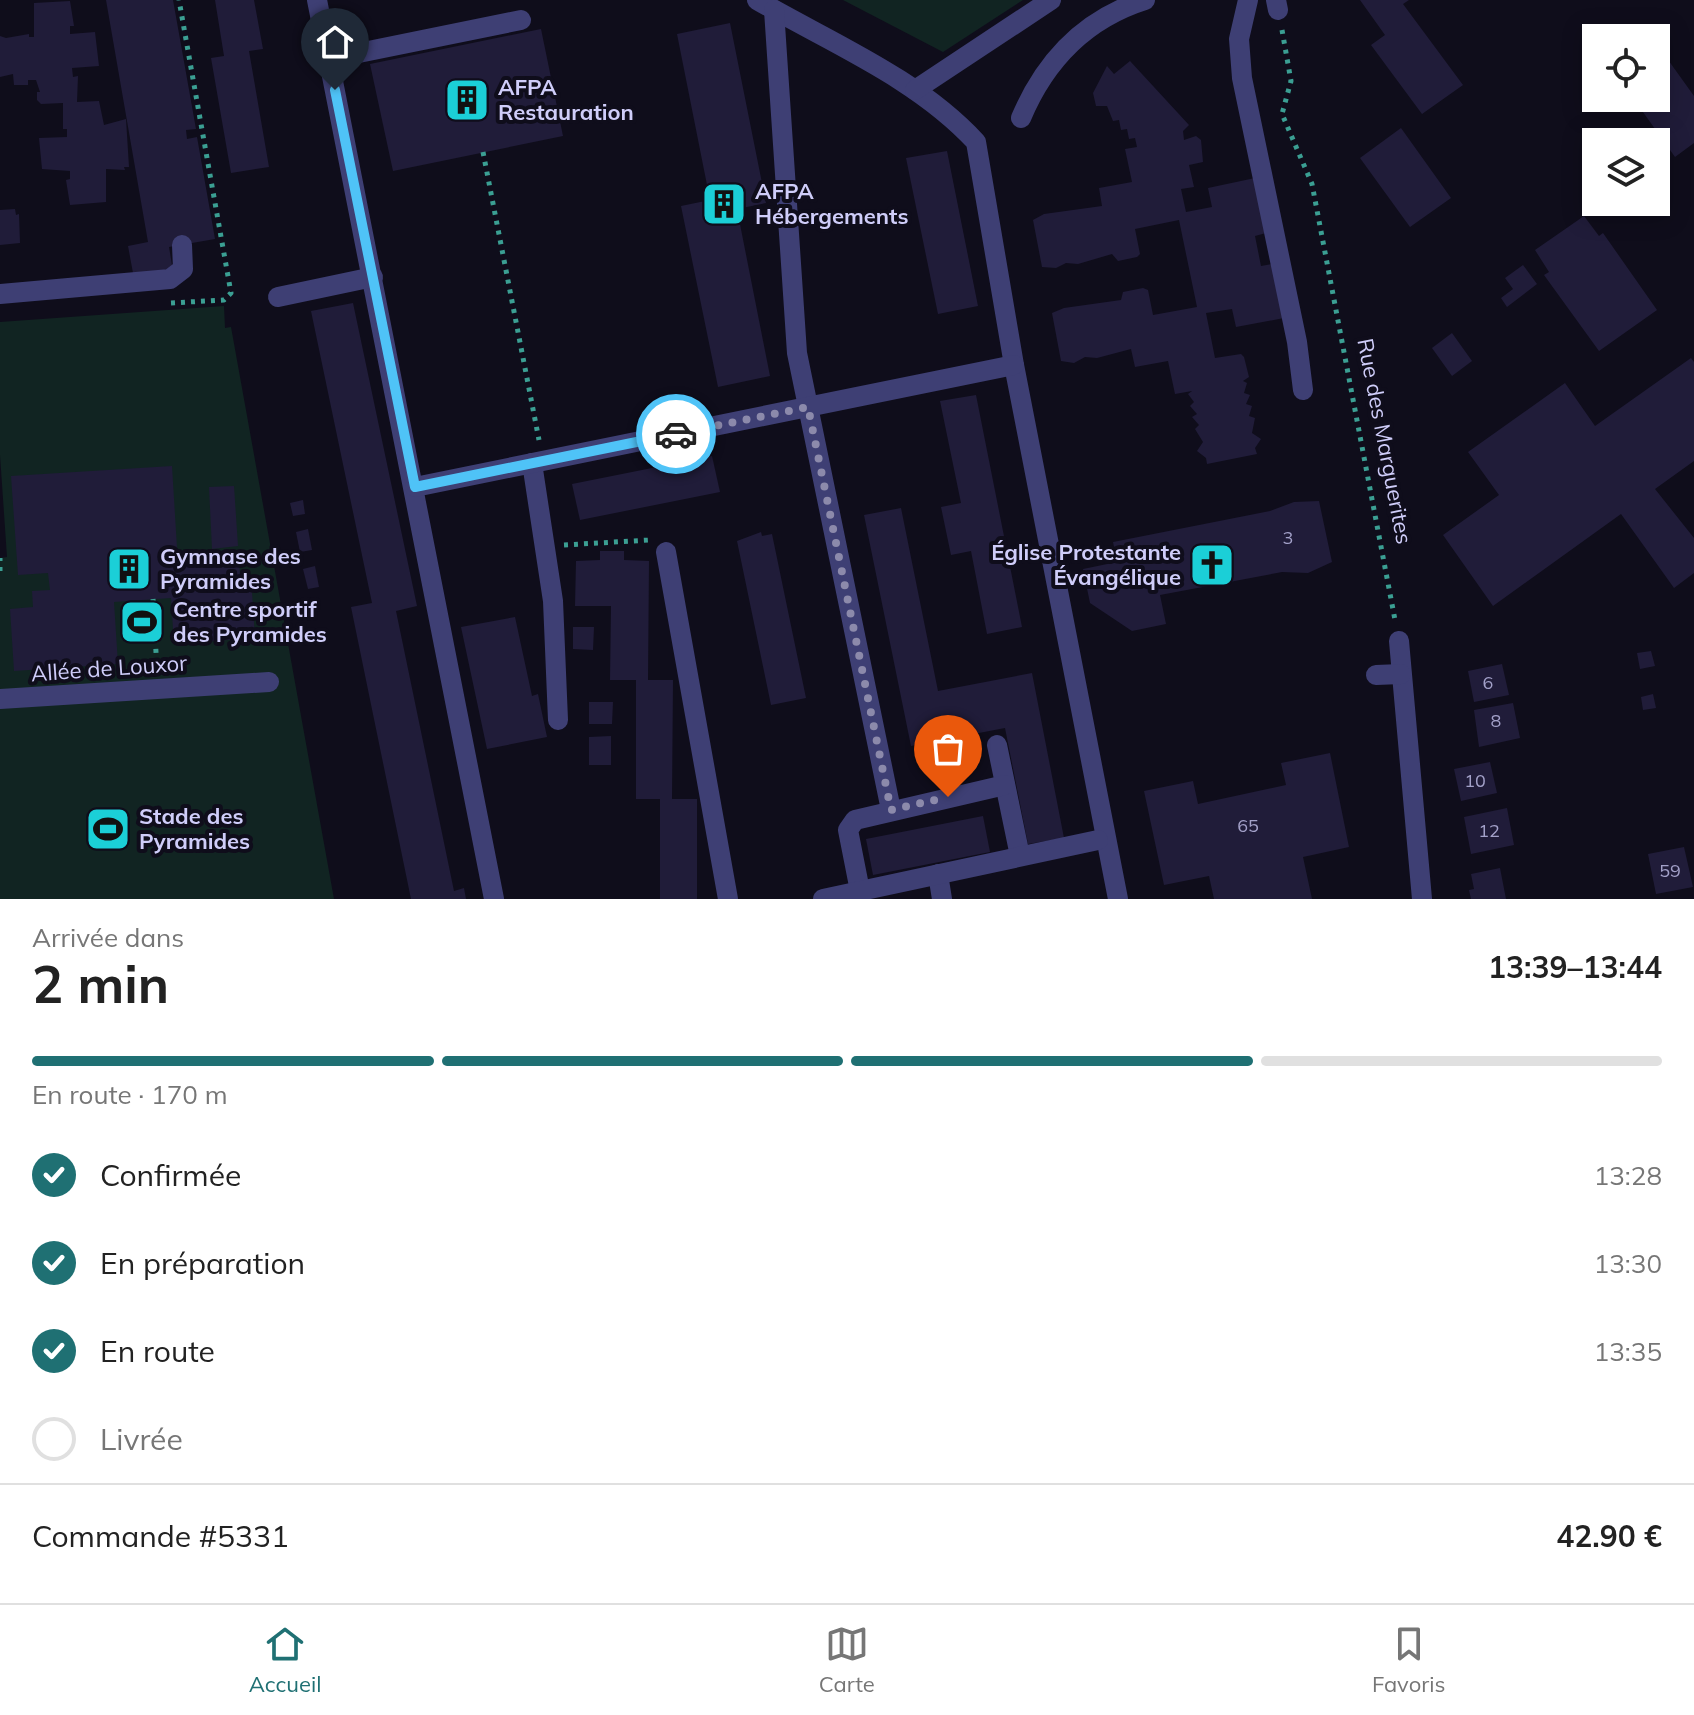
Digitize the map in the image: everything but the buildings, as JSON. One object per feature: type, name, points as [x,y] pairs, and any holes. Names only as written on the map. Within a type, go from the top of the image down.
[{"type":"street","points":[[317,0],[494,899]]},
{"type":"street","points":[[915,90],[1051,0]]},
{"type":"street","points":[[1021,118],[1042,73],[1066,44],[1109,17],[1145,0]]},
{"type":"street","points":[[1248,0],[1239,39],[1242,78],[1297,342],[1303,390]]},
{"type":"street","points":[[766,5],[915,90],[953,118],[976,142],[1014,365],[1118,899]]},
{"type":"street","points":[[766,5],[797,353],[891,810]]},
{"type":"street","points":[[329,59],[521,20]]},
{"type":"street","points":[[0,294],[160,282],[178,274],[185,262],[182,245]]},
{"type":"street","points":[[278,297],[373,277]]},
{"type":"street","points":[[415,487],[1014,365]]},
{"type":"street","points":[[538,462],[553,601],[558,720]]},
{"type":"street","points":[[666,552],[728,899]]},
{"type":"street","points":[[1399,641],[1422,899]]},
{"type":"street","points":[[1376,675],[1401,674]]},
{"type":"street","name":"Allée de Louxor","points":[[0,699],[269,682]]},
{"type":"street","points":[[997,745],[1020,856]]},
{"type":"street","points":[[860,891],[848,830],[855,820],[1005,785]]},
{"type":"street","points":[[823,899],[1098,840]]},
{"type":"street","points":[[938,874],[942,899]]},
{"type":"path","points":[[165,304],[224,300],[231,293],[179,0]]},
{"type":"path","name":"Rue des Marguerites","points":[[1277,5],[1291,81],[1282,114],[1312,184],[1399,641]]},
{"type":"path","points":[[483,152],[538,462]]},
{"type":"path","points":[[545,546],[652,539],[666,552]]},
{"type":"path","points":[[0,558],[0,571]]},
{"type":"path","points":[[153,599],[157,670]]},
{"type":"green space","points":[[843,0],[1023,0],[943,52]]},
{"type":"green space","name":"Centre sportif des Pyramides","points":[[224,306],[225,328],[231,327],[334,899],[0,899],[0,558],[7,557],[0,455],[0,322]]},
{"type":"way so far","points":[[676,434],[808,407],[891,810],[948,797]]},
{"type":"place","name":"AFPA Restauration","points":[[467,100]]},
{"type":"place","name":"AFPA Hébergements","points":[[724,204]]},
{"type":"place","name":"Église Protestante Évangélique","points":[[1212,565]]},
{"type":"place","name":"Gymnase des Pyramides","points":[[129,569]]},
{"type":"place","name":"Centre sportif des Pyramides","points":[[142,622]]},
{"type":"place","name":"Stade des Pyramides","points":[[108,829]]},
{"type":"route","points":[[335,90],[415,487],[676,434]]}]
